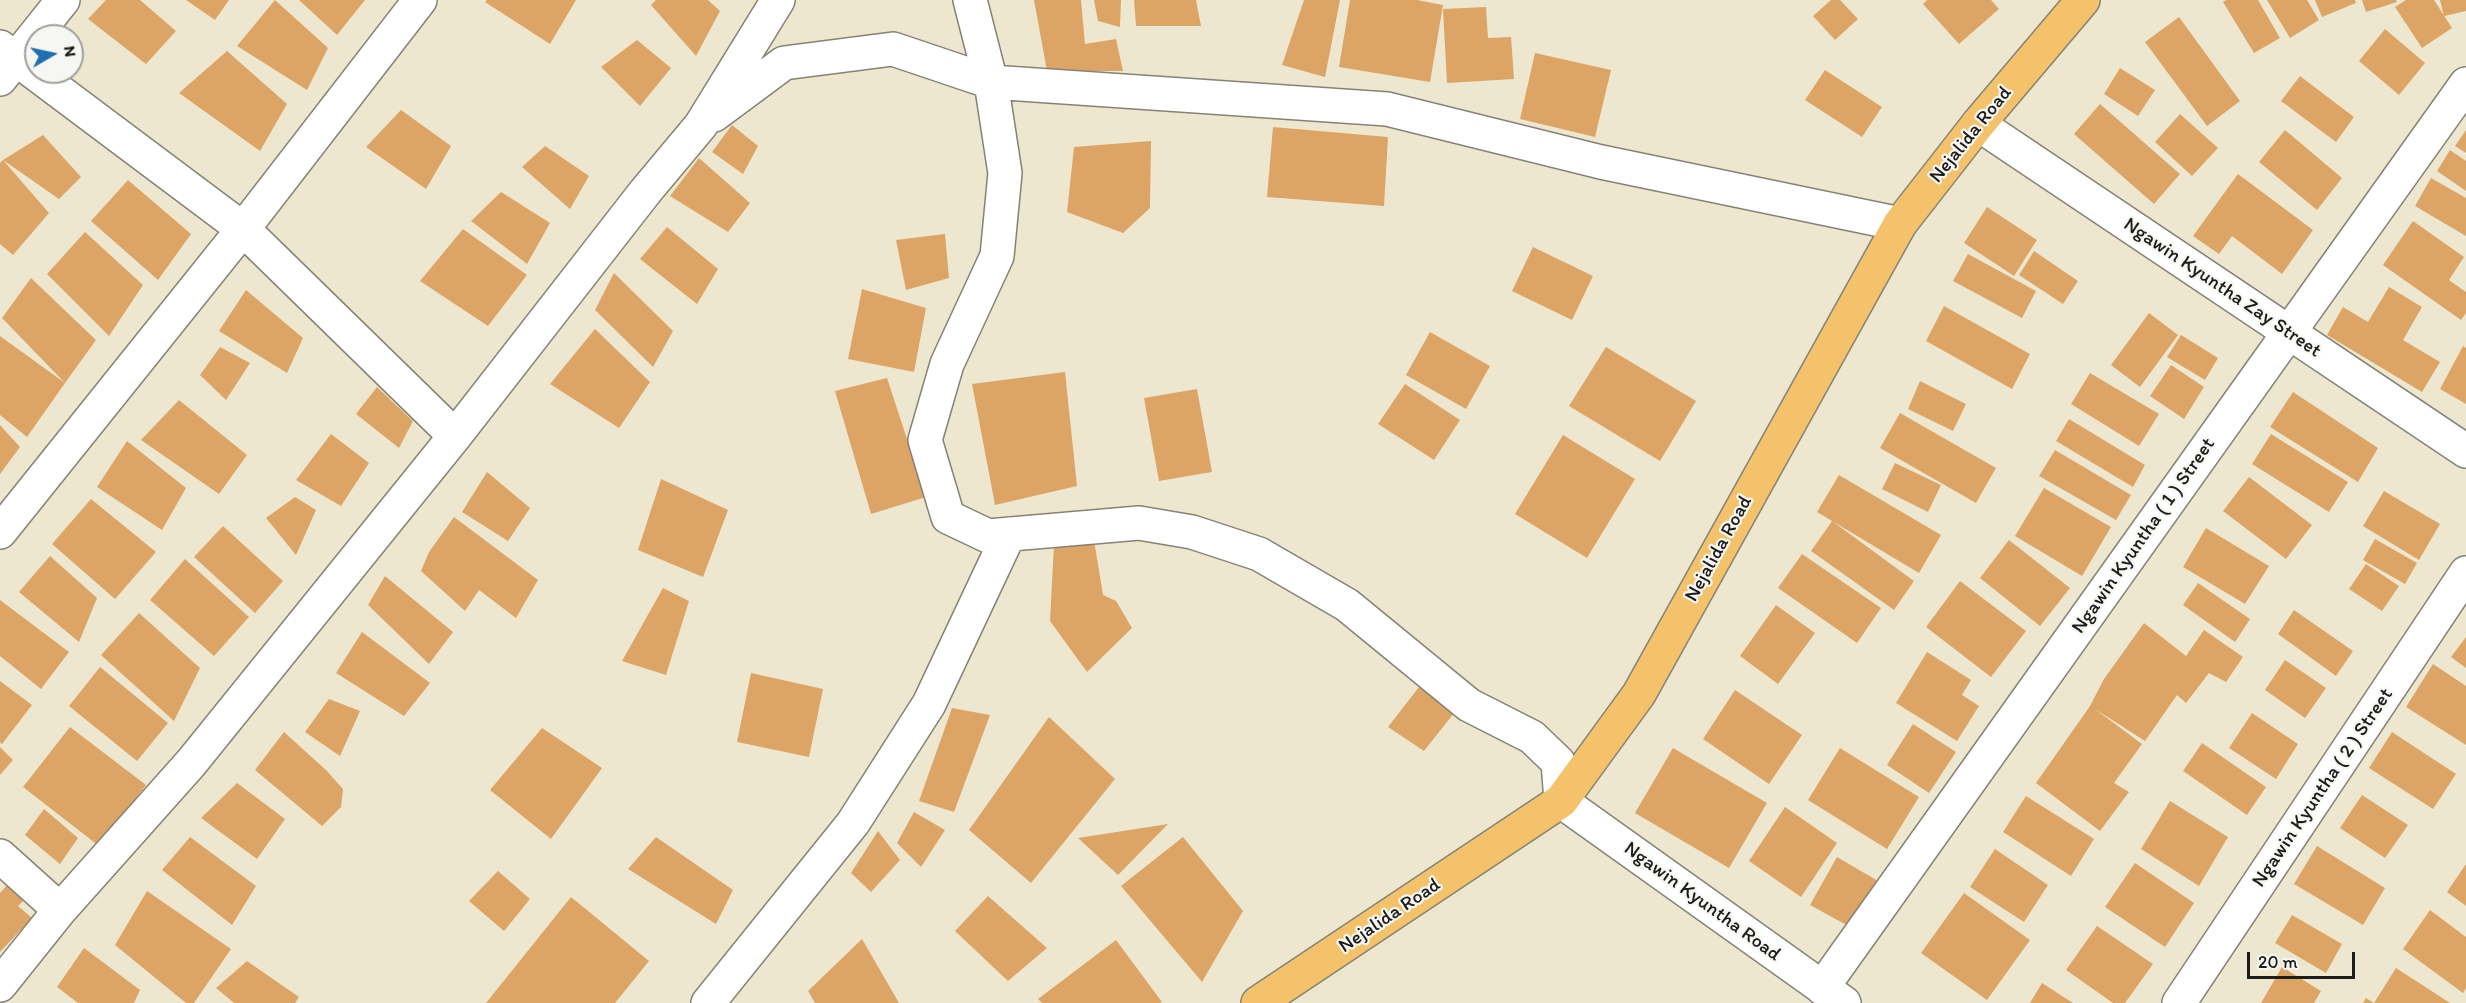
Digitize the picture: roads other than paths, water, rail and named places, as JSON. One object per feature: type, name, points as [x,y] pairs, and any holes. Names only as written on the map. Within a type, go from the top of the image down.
[{"type":"main road","name":"Nejalida Road","points":[[1258,1003],[1561,801],[1639,694],[1900,224],[1978,124],[2083,0]]},
{"type":"street","points":[[63,0],[5,62],[243,230],[455,436]]},
{"type":"street","points":[[0,532],[243,230],[420,0]]},
{"type":"street","points":[[0,985],[60,910],[191,763],[455,436],[700,125],[778,0]]},
{"type":"street","points":[[970,0],[991,82],[1005,173],[997,256],[947,364],[925,441],[948,517],[988,536],[1139,523],[1192,532],[1259,554],[1347,605],[1469,705],[1532,737],[1558,762],[1561,801]]},
{"type":"street","points":[[700,125],[784,63],[893,49],[991,82],[1387,109],[1601,162],[1900,224]]},
{"type":"street","name":"Ngawin Kyuntha ( 1 ) Street","points":[[1833,996],[2289,333],[2466,84]]},
{"type":"street","name":"Ngawin Kyuntha Zay Street","points":[[1978,124],[2466,451]]},
{"type":"street","points":[[708,1003],[853,823],[929,704],[1009,534]]},
{"type":"street","name":"Ngawin Kyuntha ( 2 ) Street","points":[[2179,1003],[2466,573]]},
{"type":"street","name":"Ngawin Kyuntha Road","points":[[1561,801],[1833,996]]},
{"type":"street","points":[[0,856],[60,910]]}]
